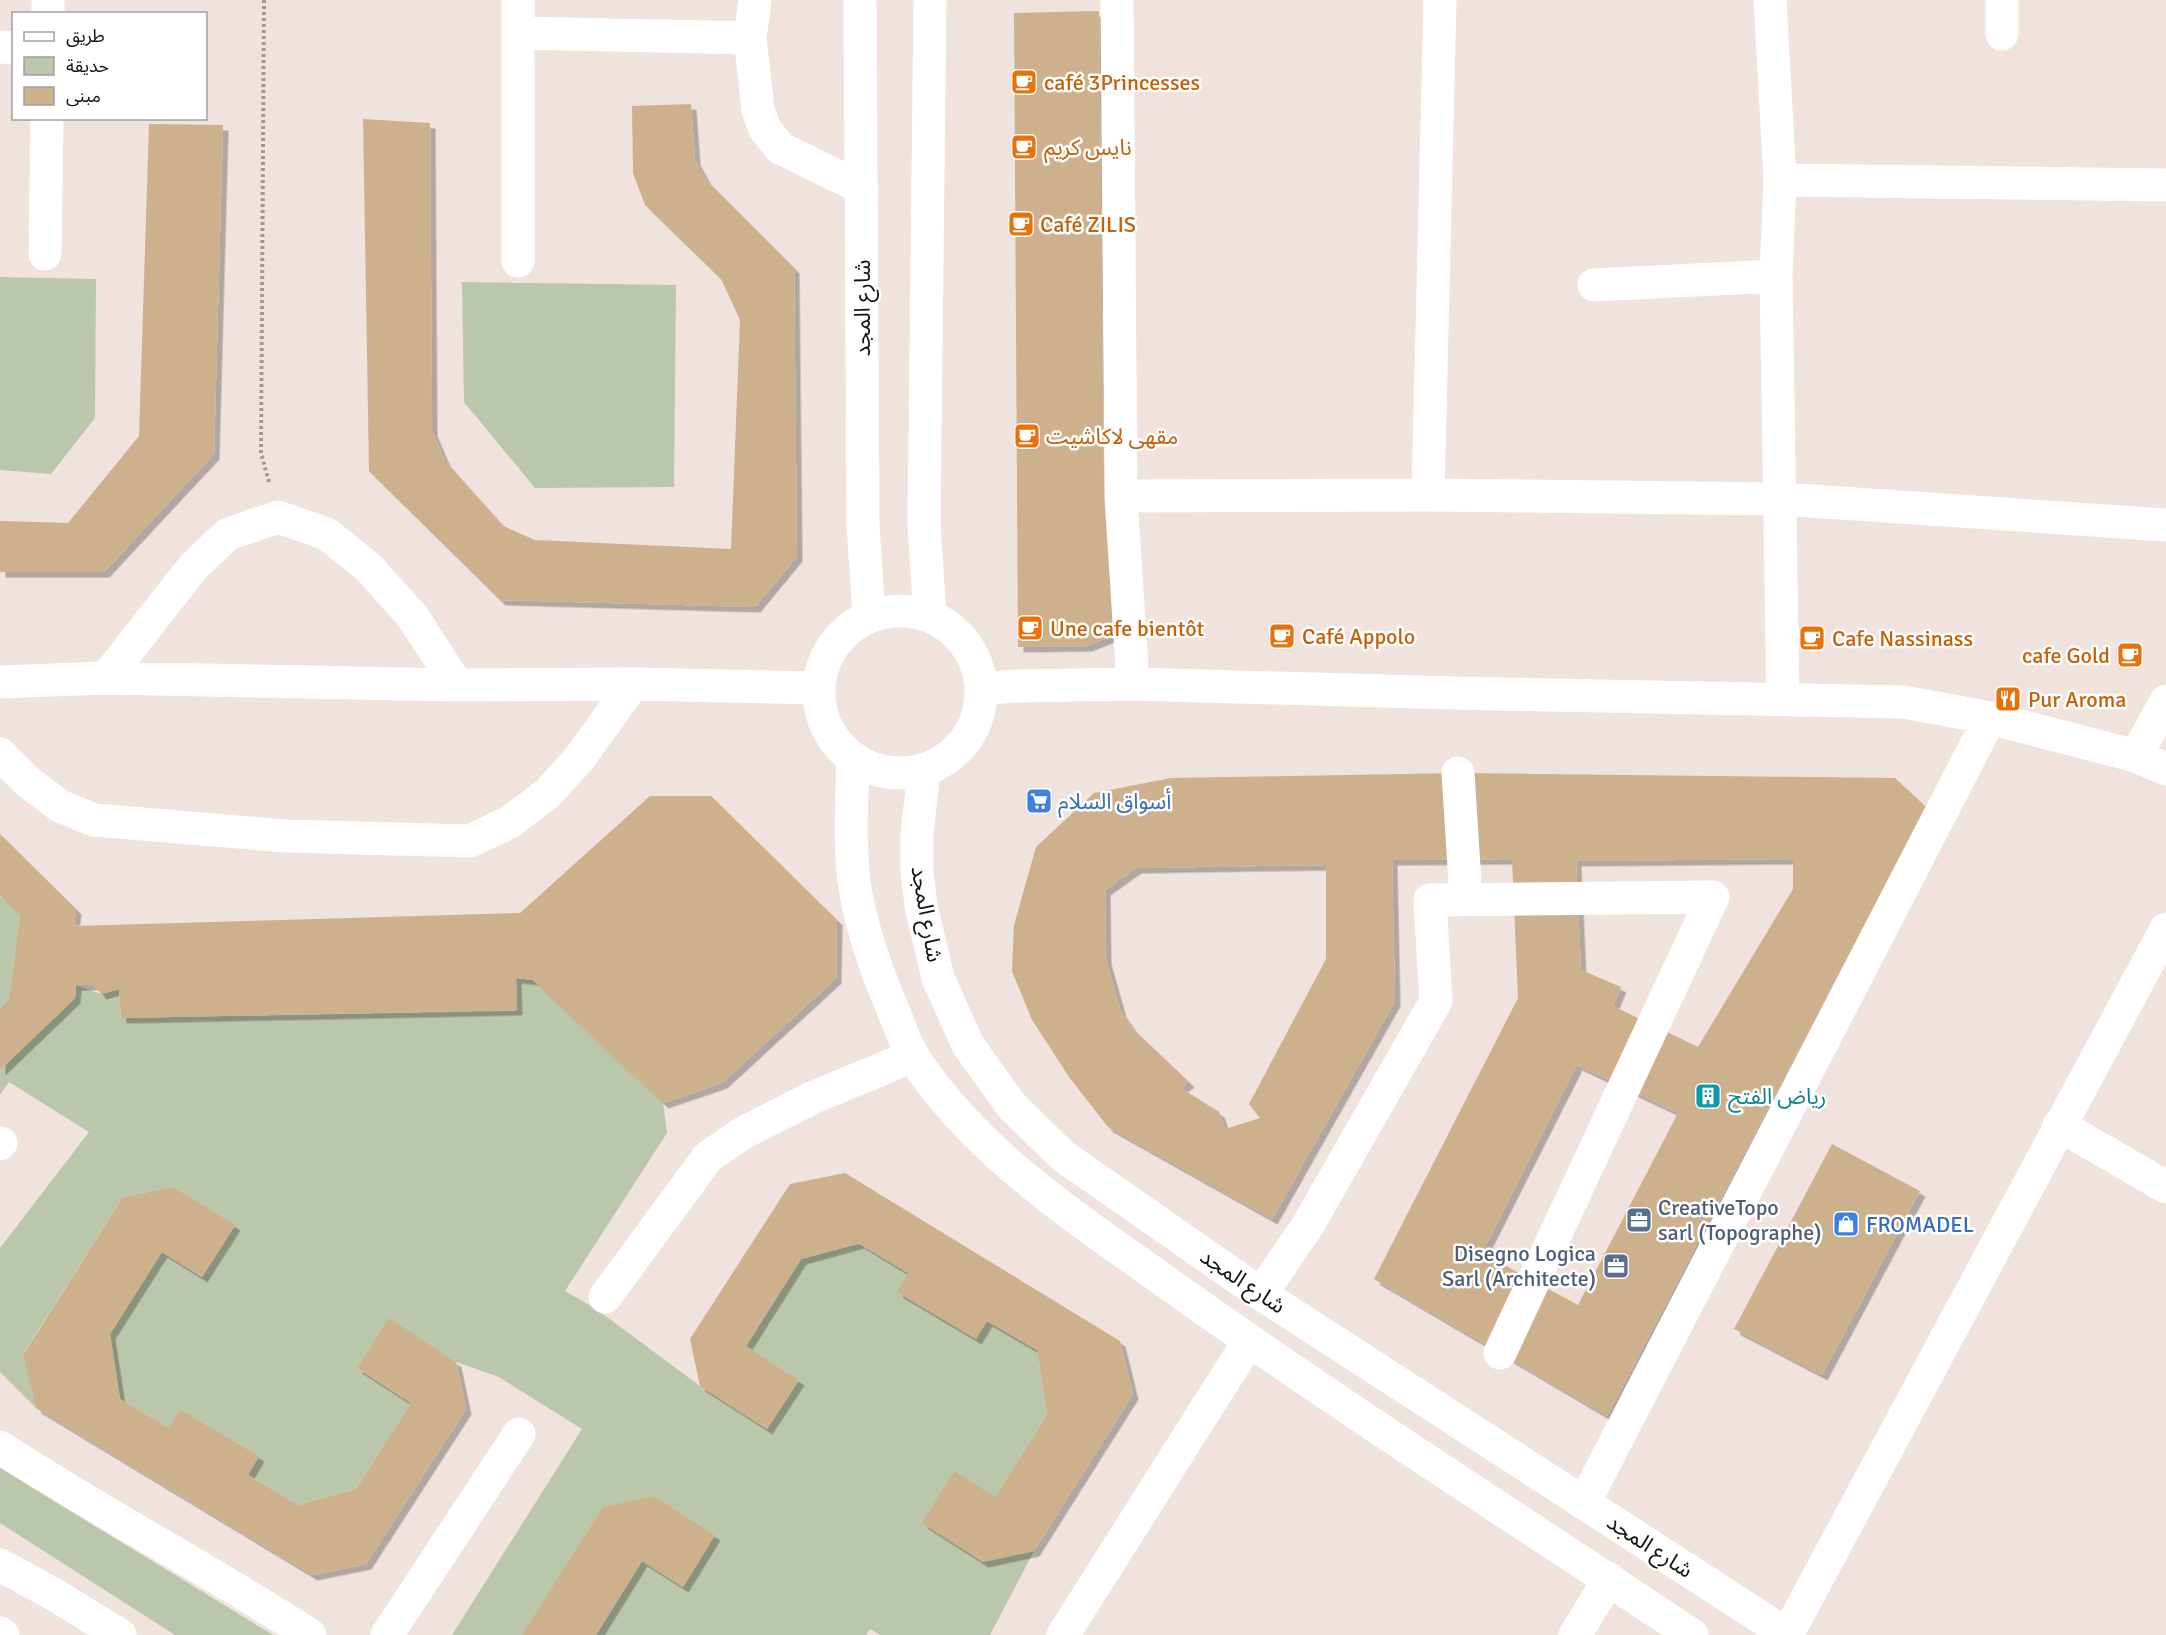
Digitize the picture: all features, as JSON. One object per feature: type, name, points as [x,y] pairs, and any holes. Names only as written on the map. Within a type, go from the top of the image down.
[{"type":"street","points":[[518,0],[518,261]]},
{"type":"street","points":[[755,0],[750,38],[758,110],[765,129],[780,148],[862,188]]},
{"type":"street","name":"شارع المجد","points":[[860,0],[864,525],[869,616]]},
{"type":"street","points":[[930,0],[924,525],[930,616]]},
{"type":"street","points":[[1117,0],[1121,496],[1133,684]]},
{"type":"street","points":[[1428,495],[1440,0]]},
{"type":"street","points":[[1770,0],[1779,180],[1776,276],[1783,700]]},
{"type":"street","points":[[2002,0],[2002,34]]},
{"type":"street","points":[[518,33],[750,38]]},
{"type":"street","points":[[45,254],[47,120]]},
{"type":"street","points":[[1779,180],[2166,185]]},
{"type":"street","points":[[1594,285],[1776,276]]},
{"type":"street","points":[[1121,496],[1428,495],[1781,499],[2166,525]]},
{"type":"street","points":[[106,678],[195,566],[228,534],[278,517],[327,534],[369,568],[412,616],[458,686]]},
{"type":"street","points":[[910,610],[930,616],[963,639],[975,658],[982,689],[978,715],[967,739],[948,758],[924,770],[900,774],[876,769],[854,759],[834,740],[822,715],[819,688],[825,658],[843,632],[869,616],[889,611],[910,610]]},
{"type":"street","points":[[0,682],[106,678],[458,686],[633,684],[819,688]]},
{"type":"street","points":[[0,754],[28,782],[60,806],[94,820],[286,836],[470,841],[510,822],[548,792],[578,760],[633,684]]},
{"type":"street","points":[[982,689],[1014,686],[1133,684],[1904,702],[1990,718],[2136,756],[2166,769]]},
{"type":"street","points":[[2136,756],[2166,701]]},
{"type":"street","points":[[1584,1503],[1990,718]]},
{"type":"street","name":"شارع المجد","points":[[854,759],[850,831],[855,883],[867,935],[887,994],[912,1056],[955,1111],[1005,1162],[1061,1206],[1249,1341],[1692,1635]]},
{"type":"street","name":"شارع المجد","points":[[924,770],[917,834],[917,871],[921,906],[938,978],[968,1045],[1011,1106],[1063,1156],[1261,1294],[1788,1635]]},
{"type":"street","points":[[1458,773],[1466,899]]},
{"type":"street","points":[[1261,1294],[1308,1225],[1436,1001],[1430,900],[1713,897],[1500,1353]]},
{"type":"street","points":[[1788,1635],[2059,1125],[2166,929]]},
{"type":"street","points":[[605,1297],[708,1157],[743,1133],[814,1097],[912,1056]]},
{"type":"street","points":[[2059,1125],[2166,1187]]},
{"type":"street","points":[[1063,1635],[1249,1341]]},
{"type":"street","points":[[387,1635],[519,1434]]},
{"type":"street","points":[[0,1447],[75,1496],[310,1635]]},
{"type":"street","points":[[0,1564],[120,1635]]},
{"type":"street","points":[[1575,1635],[1609,1579]]},
{"type":"path","points":[[264,0],[261,453],[278,517]]},
{"type":"green space","points":[[0,277],[96,279],[95,418],[51,474],[0,470]]},
{"type":"green space","points":[[462,282],[676,285],[674,487],[535,488],[464,402]]},
{"type":"green space","points":[[0,895],[20,915],[9,999],[0,1008]]},
{"type":"green space","points":[[516,978],[533,980],[663,1103],[667,1133],[565,1291],[596,1309],[700,1386],[767,1429],[799,1380],[746,1346],[801,1259],[859,1244],[908,1273],[976,1338],[987,1321],[1037,1350],[1047,1415],[995,1497],[1034,1551],[990,1635],[880,1635],[870,1629],[866,1635],[596,1635],[642,1561],[683,1587],[715,1535],[654,1496],[522,1635],[452,1635],[582,1429],[499,1377],[456,1362],[389,1319],[357,1368],[411,1403],[356,1489],[298,1505],[248,1475],[259,1456],[180,1409],[169,1428],[120,1399],[110,1334],[162,1252],[202,1277],[235,1226],[173,1187],[123,1197],[23,1354],[36,1408],[0,1372],[0,1248],[89,1132],[9,1082],[0,1095],[0,1070],[75,998],[76,985],[101,994],[119,989],[121,1018],[517,1011]]},
{"type":"green space","points":[[0,1468],[273,1635],[175,1635],[0,1523]]},
{"type":"building","points":[[1099,11],[1104,497],[1114,635],[1087,646],[1018,647],[1014,13]]},
{"type":"building","points":[[691,104],[695,160],[706,180],[794,268],[797,556],[755,607],[500,600],[369,471],[363,119],[430,123],[432,431],[445,461],[503,526],[535,540],[731,549],[740,320],[721,279],[645,205],[633,173],[632,106]]},
{"type":"building","points":[[149,124],[223,125],[214,454],[104,572],[0,572],[0,521],[68,523],[139,436]]},
{"type":"building","name":"رياض الفتح","points":[[1458,773],[1895,778],[1926,807],[1607,1416],[1374,1279],[1518,998],[1512,859],[1392,860],[1395,1001],[1272,1219],[1108,1127],[1069,1077],[1032,1020],[1012,971],[1014,925],[1036,847],[1094,793],[1171,778]],"holes":[[[1793,859],[1793,889],[1698,1047],[1613,1006],[1621,987],[1581,970],[1576,861]],[[1326,865],[1326,959],[1249,1104],[1260,1118],[1225,1129],[1219,1112],[1181,1088],[1189,1082],[1133,1029],[1121,1012],[1106,959],[1105,890],[1136,868]],[[1577,1065],[1678,1113],[1578,1305],[1482,1253]]]},
{"type":"building","points":[[650,796],[711,796],[837,920],[836,978],[722,1083],[663,1103],[533,980],[516,978],[517,1010],[121,1018],[119,989],[101,994],[94,985],[76,985],[75,998],[0,1070],[0,1008],[9,999],[20,915],[0,895],[0,834],[76,909],[74,926],[520,913]]},
{"type":"building","name":"FROMADEL","points":[[1832,1144],[1920,1191],[1822,1375],[1734,1329]]},
{"type":"building","points":[[845,1173],[1120,1341],[1133,1394],[1034,1551],[983,1562],[922,1523],[954,1471],[995,1497],[1047,1415],[1037,1350],[987,1321],[976,1339],[897,1292],[908,1273],[859,1243],[801,1259],[746,1346],[799,1380],[767,1429],[700,1386],[690,1339],[790,1184]]},
{"type":"building","points":[[173,1187],[235,1225],[202,1277],[162,1252],[110,1334],[120,1399],[169,1428],[180,1409],[259,1456],[248,1475],[298,1505],[356,1489],[411,1403],[357,1368],[389,1318],[456,1362],[466,1409],[366,1564],[312,1575],[36,1408],[23,1355],[123,1197]]},
{"type":"building","points":[[654,1496],[715,1535],[683,1587],[642,1561],[596,1635],[522,1635],[603,1507]]},
{"type":"place","name":"café 3Princesses","points":[[1024,82]]},
{"type":"place","name":"نايس كريم","points":[[1024,147]]},
{"type":"place","name":"Café ZILIS","points":[[1021,224]]},
{"type":"place","name":"مقهى لاكاشيت","points":[[1027,436]]},
{"type":"place","name":"Une cafe bientôt","points":[[1030,628]]},
{"type":"place","name":"Café Appolo","points":[[1282,636]]},
{"type":"place","name":"Cafe Nassinass","points":[[1812,638]]},
{"type":"place","name":"cafe Gold","points":[[2130,655]]},
{"type":"place","name":"Pur Aroma","points":[[2008,699]]},
{"type":"place","name":"أسواق السلام","points":[[1039,801]]},
{"type":"place","name":"رياض الفتح","points":[[1708,1096]]},
{"type":"place","name":"CreativeTopo sarl (Topographe)","points":[[1639,1220]]},
{"type":"place","name":"FROMADEL","points":[[1846,1224]]},
{"type":"place","name":"Disegno Logica Sarl (Architecte)","points":[[1616,1266]]}]
